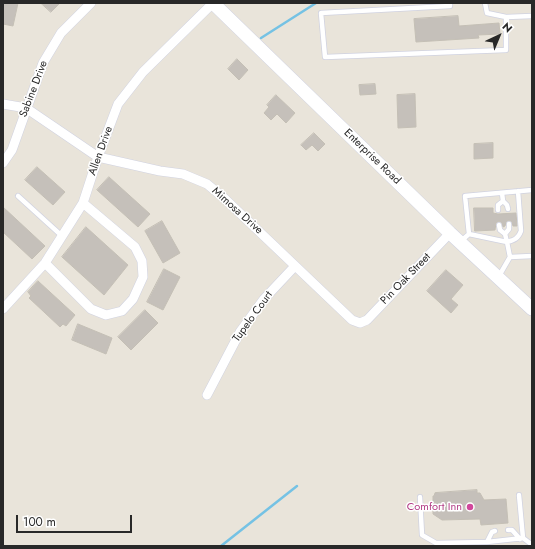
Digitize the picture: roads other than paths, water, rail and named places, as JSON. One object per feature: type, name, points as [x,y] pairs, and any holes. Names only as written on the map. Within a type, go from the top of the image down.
[{"type":"street","name":"Sabine Drive","points":[[3,163],[12,150],[43,63],[61,33],[91,3]]},
{"type":"street","name":"Allen Drive","points":[[3,310],[45,262],[83,203],[118,104],[143,72],[213,3]]},
{"type":"street","name":"Enterprise Road","points":[[213,3],[450,233],[465,238],[498,278],[532,309]]},
{"type":"street","points":[[3,104],[26,108]]},
{"type":"street","name":"Mimosa Drive","points":[[26,108],[98,157],[160,171],[182,174],[207,184],[224,198],[352,320],[360,323]]},
{"type":"street","points":[[45,262],[91,309],[106,315],[122,311],[133,299],[143,277],[142,261],[135,247],[83,203]]},
{"type":"street","name":"Pin Oak Street","points":[[360,323],[367,320],[450,233]]},
{"type":"street","name":"Tupelo Court","points":[[207,395],[240,332],[264,299],[296,266]]},
{"type":"lane","points":[[450,3],[450,6],[321,13],[325,57],[506,50],[506,17]]},
{"type":"lane","points":[[484,3],[486,13],[506,17],[532,16]]},
{"type":"lane","points":[[518,191],[521,231],[514,240],[506,242],[465,238],[465,196],[502,192],[532,190]]},
{"type":"lane","points":[[498,210],[498,205],[502,201],[502,192]]},
{"type":"lane","points":[[18,196],[62,236]]},
{"type":"lane","points":[[502,201],[508,205],[508,209]]},
{"type":"lane","points":[[498,278],[510,257],[506,242],[506,234],[509,229],[509,224]]},
{"type":"lane","points":[[499,225],[500,230],[506,234]]},
{"type":"lane","points":[[510,257],[532,256]]},
{"type":"lane","points":[[519,495],[521,538]]},
{"type":"lane","points":[[420,497],[422,535],[436,543],[487,542],[521,538]]},
{"type":"lane","points":[[508,530],[512,530],[531,544],[531,546]]},
{"type":"lane","points":[[487,542],[492,532],[495,531]]},
{"type":"waterway","points":[[261,38],[316,3]]},
{"type":"waterway","points":[[221,546],[297,486]]},
{"type":"place","name":"Comfort Inn","points":[[470,507]]}]
